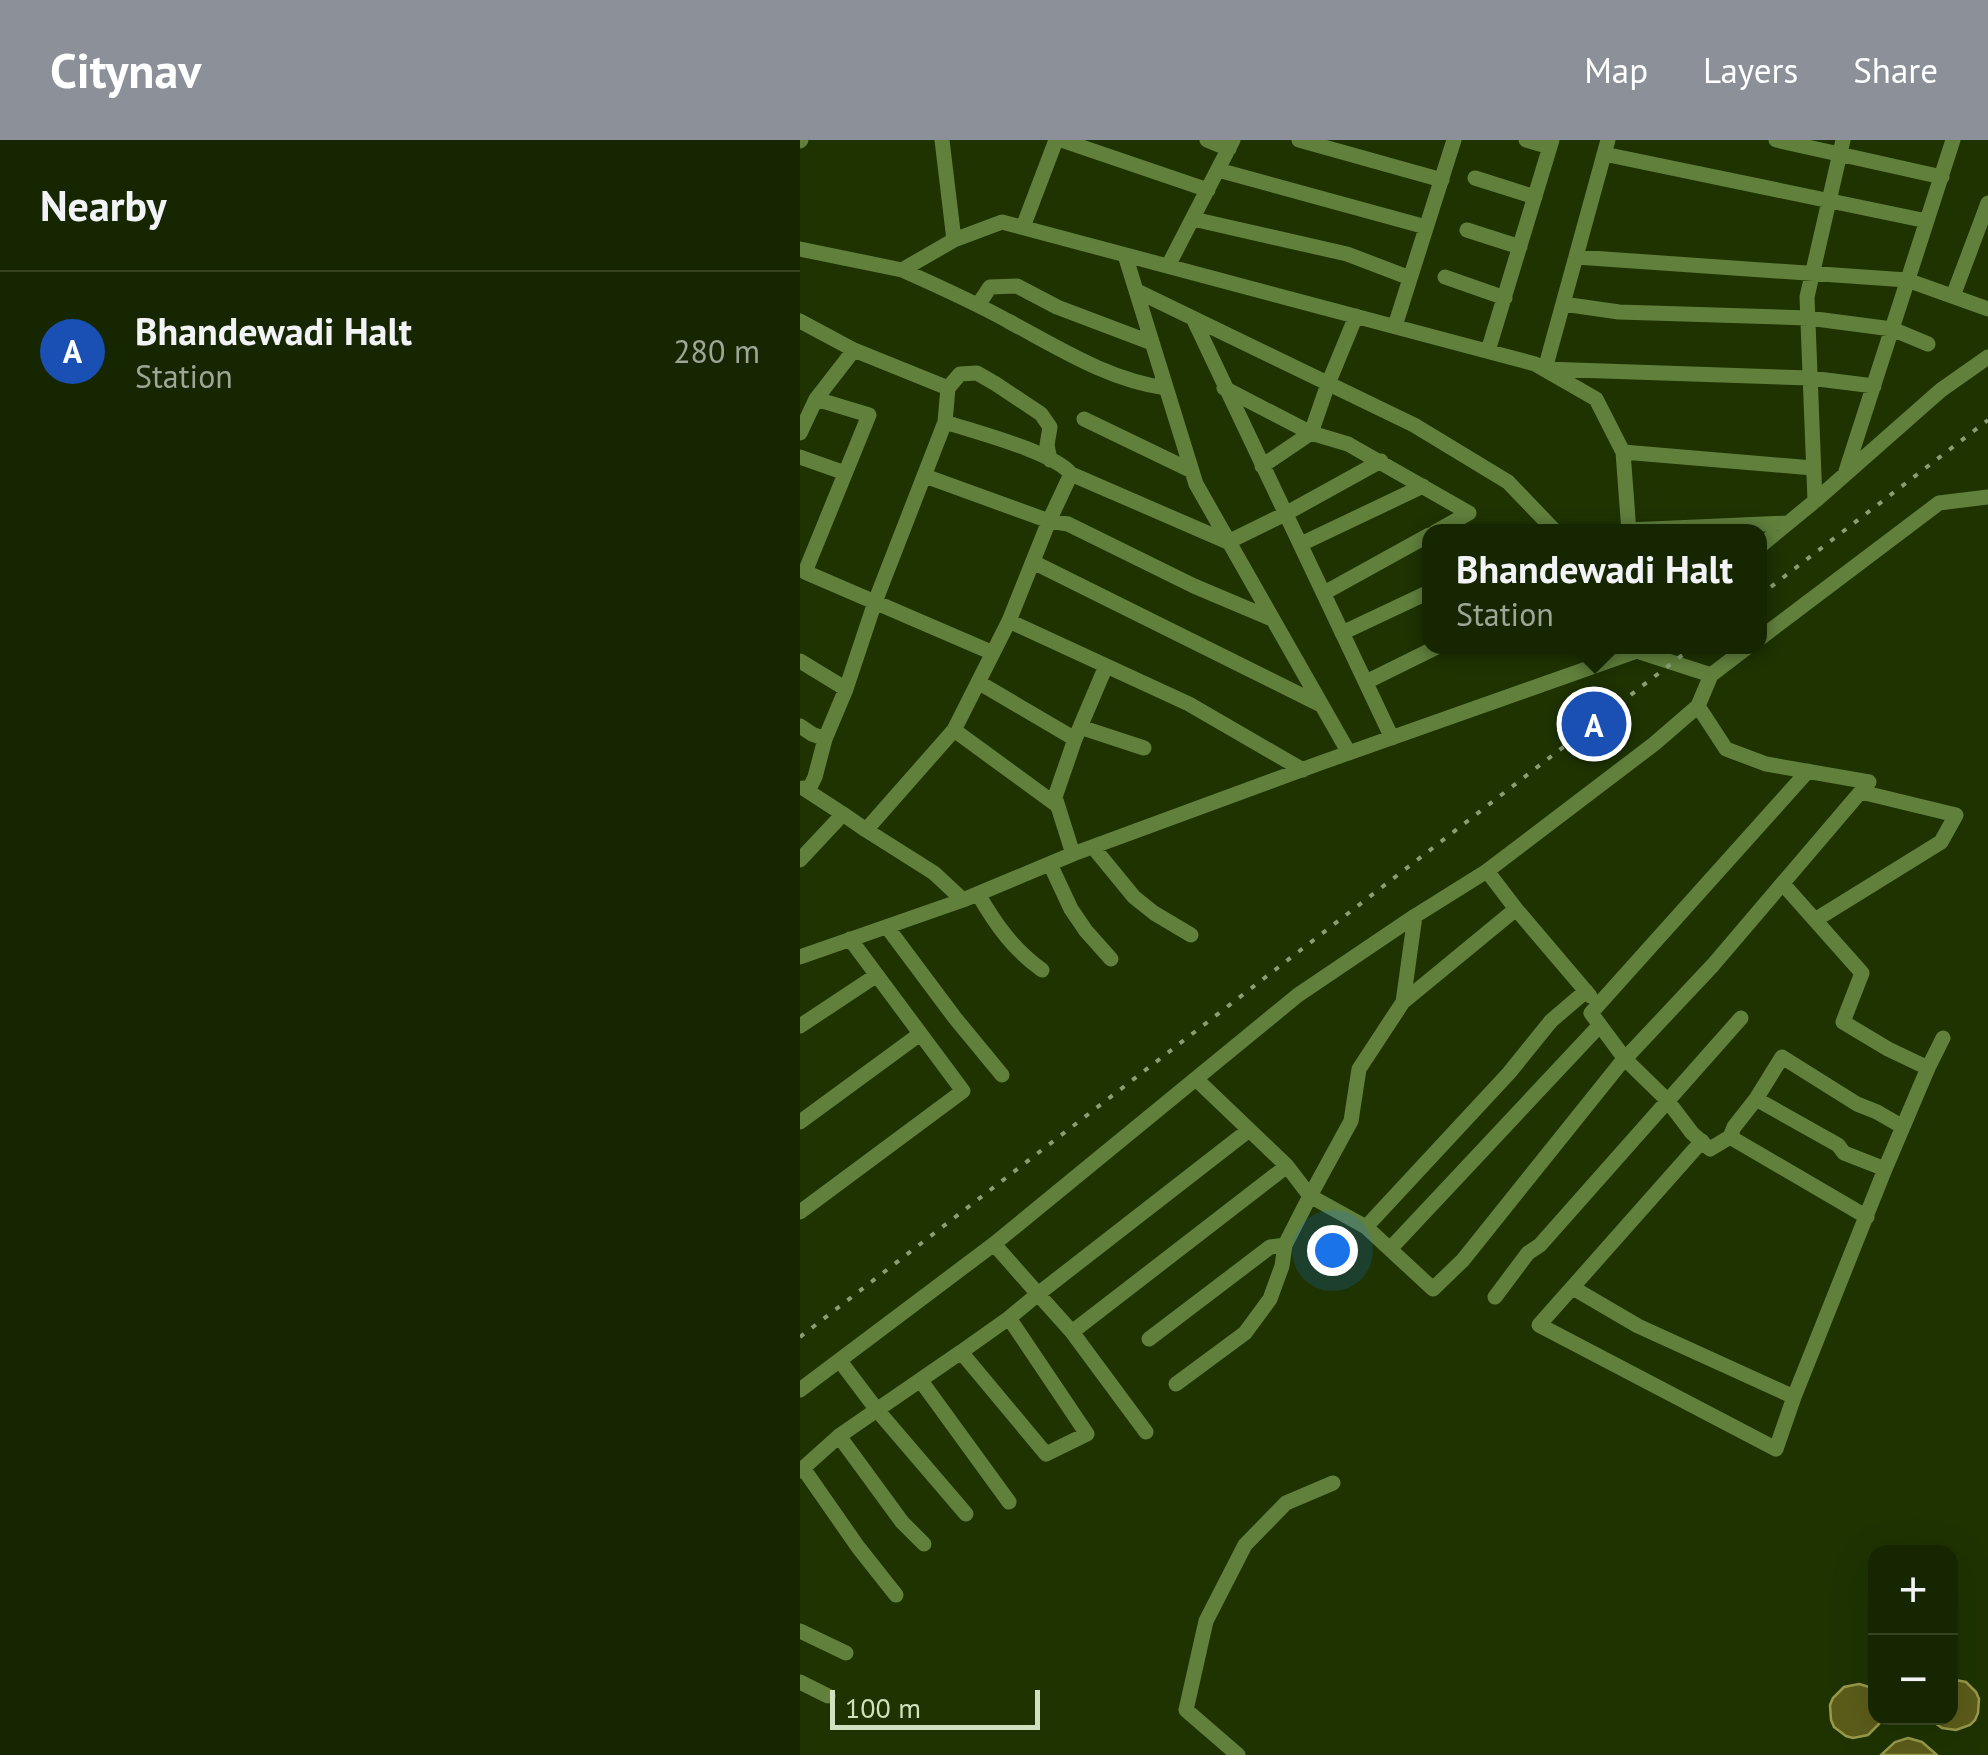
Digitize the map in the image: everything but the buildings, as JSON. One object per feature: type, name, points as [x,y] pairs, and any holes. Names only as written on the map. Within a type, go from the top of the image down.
[{"type":"street","points":[[942,140],[954,240]]},
{"type":"street","points":[[1023,227],[1058,140],[1208,190]]},
{"type":"street","points":[[1168,266],[1231,144],[1207,140]]},
{"type":"street","points":[[1299,140],[1442,180]]},
{"type":"street","points":[[1394,326],[1454,140]]},
{"type":"street","points":[[1488,352],[1551,144],[1526,140]]},
{"type":"street","points":[[1776,140],[1841,148],[1942,177]]},
{"type":"street","points":[[1844,475],[1953,140]]},
{"type":"street","points":[[1545,369],[1606,147],[1927,221]]},
{"type":"street","points":[[1815,501],[1807,297],[1841,148]]},
{"type":"street","points":[[1218,170],[1426,227]]},
{"type":"street","points":[[1475,178],[1535,197]]},
{"type":"street","points":[[1953,296],[1988,202]]},
{"type":"street","points":[[1193,219],[1347,254],[1410,278]]},
{"type":"street","points":[[902,270],[954,240],[1002,222],[1536,364],[1596,399],[1622,452],[1628,524]]},
{"type":"street","points":[[1467,230],[1520,247]]},
{"type":"street","points":[[800,249],[902,270],[978,305],[1086,363],[1141,384],[1166,388]]},
{"type":"street","points":[[1126,255],[1196,484],[1349,753]]},
{"type":"street","points":[[1576,257],[1907,280],[1988,309]]},
{"type":"street","points":[[1446,277],[1504,298]]},
{"type":"street","points":[[978,305],[990,287],[1018,286],[1057,307],[1152,342]]},
{"type":"street","points":[[1137,291],[1414,425],[1508,482],[1548,524]]},
{"type":"street","points":[[1562,304],[1619,312],[1808,318],[1892,329],[1928,344]]},
{"type":"street","points":[[1262,466],[1311,433],[1356,316]]},
{"type":"street","points":[[1193,318],[1392,738]]},
{"type":"street","points":[[800,320],[854,350],[948,388]]},
{"type":"street","points":[[800,433],[816,399],[854,350]]},
{"type":"street","points":[[1767,540],[1941,390],[1988,357]]},
{"type":"street","points":[[1545,369],[1810,378],[1874,386]]},
{"type":"street","points":[[962,900],[934,873],[804,788],[816,778],[825,739],[874,602],[945,422],[948,388],[960,374],[976,373],[1041,414],[1050,427],[1050,460]]},
{"type":"street","points":[[1224,388],[1311,433],[1348,444],[1469,513],[1449,524]]},
{"type":"street","points":[[816,399],[870,415],[802,580],[874,602],[993,653]]},
{"type":"street","points":[[1084,419],[1192,471]]},
{"type":"street","points":[[945,422],[1050,460],[1072,474],[1228,542],[1382,462]]},
{"type":"street","points":[[1622,452],[1813,468]]},
{"type":"street","points":[[800,457],[845,474]]},
{"type":"street","points":[[866,830],[954,730],[1009,621],[1072,474]]},
{"type":"street","points":[[925,476],[1049,521],[1068,524],[1273,620]]},
{"type":"street","points":[[1301,544],[1423,486]]},
{"type":"street","points":[[1767,633],[1939,503],[1988,497]]},
{"type":"street","points":[[1765,524],[1788,523]]},
{"type":"street","points":[[1324,594],[1422,539]]},
{"type":"street","points":[[1033,562],[1322,706]]},
{"type":"street","points":[[1342,633],[1422,595]]},
{"type":"street","points":[[1009,621],[1189,704],[1303,770]]},
{"type":"street","points":[[1366,682],[1423,654]]},
{"type":"street","points":[[800,956],[962,900],[1073,854],[1611,654]]},
{"type":"street","points":[[1654,654],[1711,676]]},
{"type":"street","points":[[800,1390],[994,1244],[1298,995],[1487,871],[1654,744],[1698,706],[1711,676],[1739,654]]},
{"type":"street","points":[[800,661],[846,689]]},
{"type":"street","points":[[1073,854],[1055,796],[1106,666]]},
{"type":"street","points":[[978,682],[1078,733],[1144,748]]},
{"type":"street","points":[[1196,1079],[1287,1166],[1310,1196],[1366,1227],[1433,1290],[1463,1260],[1625,1059],[1713,965],[1869,782],[1766,764],[1726,749],[1698,706]]},
{"type":"street","points":[[800,726],[825,739]]},
{"type":"street","points":[[954,730],[1058,806]]},
{"type":"street","points":[[1808,772],[1592,1014],[1625,1059],[1710,1148],[1730,1137],[1782,1058],[1903,1127]]},
{"type":"street","points":[[1815,920],[1941,842],[1956,815],[1861,792]]},
{"type":"street","points":[[800,860],[843,814]]},
{"type":"street","points":[[1093,848],[1134,897],[1191,935]]},
{"type":"street","points":[[1050,864],[1071,909],[1112,959]]},
{"type":"street","points":[[1487,871],[1598,1006]]},
{"type":"street","points":[[1782,884],[1862,973],[1844,1022],[1928,1068]]},
{"type":"street","points":[[978,894],[1000,932],[1042,970]]},
{"type":"street","points":[[1176,1384],[1246,1333],[1270,1299],[1285,1245],[1351,1121],[1359,1069],[1402,1002],[1516,909]]},
{"type":"street","points":[[1402,1002],[1415,916]]},
{"type":"street","points":[[887,927],[1002,1075]]},
{"type":"street","points":[[800,1212],[964,1092],[850,939]]},
{"type":"street","points":[[800,1026],[877,975]]},
{"type":"street","points":[[1366,1227],[1509,1073],[1551,1021],[1586,991]]},
{"type":"street","points":[[1495,1298],[1528,1253],[1540,1245],[1740,1018]]},
{"type":"street","points":[[1390,1250],[1600,1025]]},
{"type":"street","points":[[800,1122],[920,1034]]},
{"type":"street","points":[[1702,1142],[1539,1325],[1776,1449],[1885,1169],[1944,1038]]},
{"type":"street","points":[[1756,1099],[1844,1153],[1885,1169]]},
{"type":"street","points":[[896,1595],[801,1469],[839,1436],[1010,1318],[1249,1130]]},
{"type":"street","points":[[1730,1137],[1867,1217]]},
{"type":"street","points":[[1072,1332],[1287,1166]]},
{"type":"street","points":[[994,1244],[1072,1332],[1146,1432]]},
{"type":"street","points":[[1149,1339],[1270,1246],[1285,1245]]},
{"type":"street","points":[[1572,1288],[1638,1326],[1794,1397]]},
{"type":"street","points":[[961,1352],[1046,1454],[1088,1434],[1010,1318]]},
{"type":"street","points":[[840,1361],[966,1514]]},
{"type":"street","points":[[921,1380],[1009,1502]]},
{"type":"street","points":[[839,1436],[902,1522],[924,1544]]},
{"type":"street","points":[[1238,1755],[1186,1710],[1206,1621],[1245,1544],[1286,1503],[1333,1483]]},
{"type":"street","points":[[800,1631],[846,1653]]},
{"type":"street","points":[[800,1682],[828,1696]]},
{"type":"railway","points":[[1767,590],[1988,420]]},
{"type":"railway","points":[[800,1337],[1684,654]]},
{"type":"place","name":"Bhandewadi Halt","points":[[1594,724]]}]
